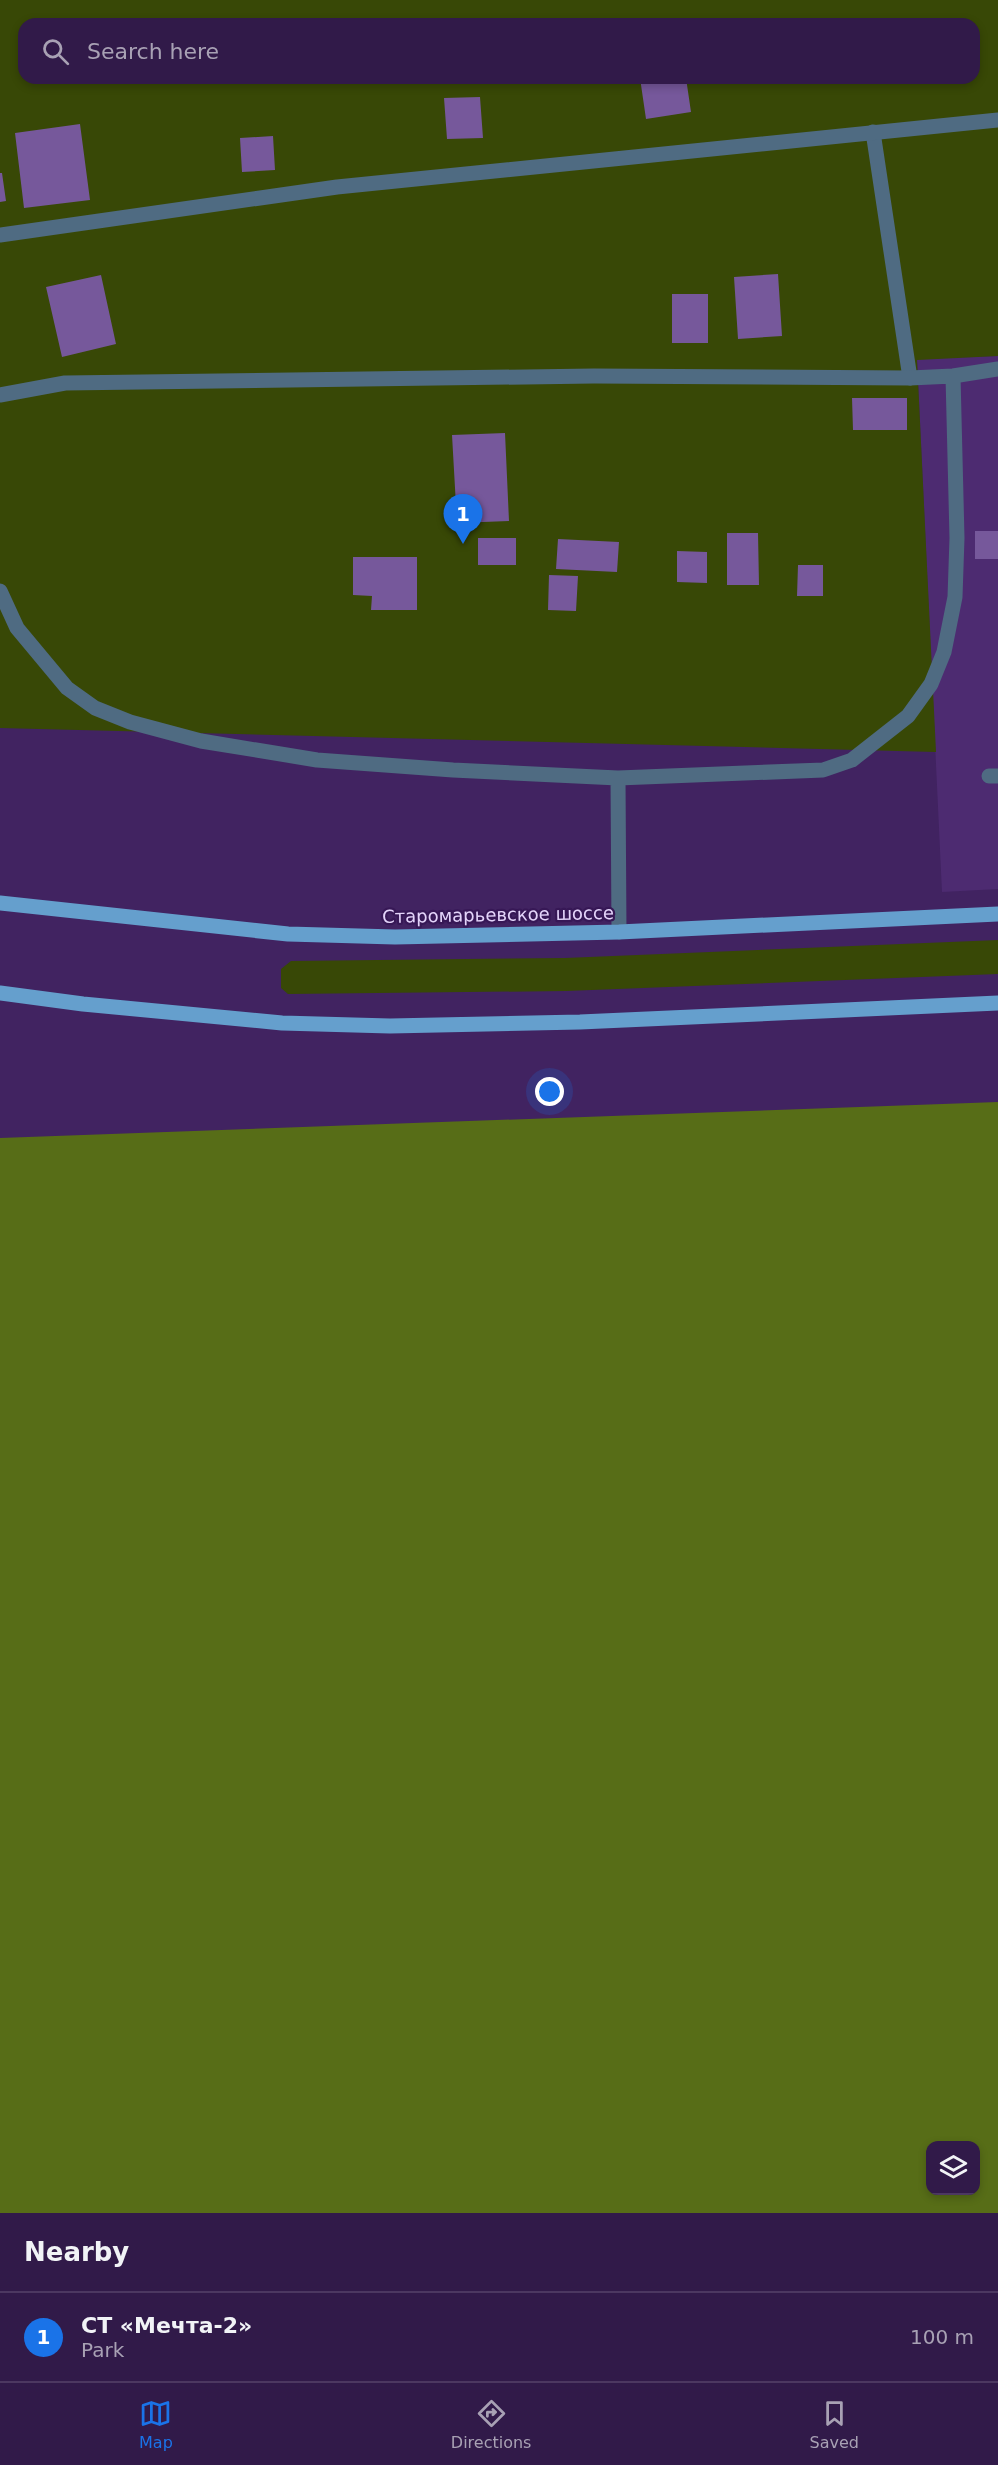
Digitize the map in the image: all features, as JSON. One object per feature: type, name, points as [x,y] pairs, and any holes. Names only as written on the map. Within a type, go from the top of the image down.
[{"type":"main road","name":"Старомарьевское шоссе","points":[[0,903],[288,934],[395,937],[619,932],[998,914]]},
{"type":"main road","points":[[0,993],[83,1004],[282,1023],[390,1026],[580,1022],[998,1003]]},
{"type":"street","points":[[0,236],[337,187],[998,120]]},
{"type":"street","points":[[873,132],[910,378]]},
{"type":"street","points":[[0,396],[65,383],[583,376],[910,378],[953,376],[998,369]]},
{"type":"street","points":[[0,591],[17,628],[67,688],[95,708],[130,722],[201,741],[317,760],[453,770],[618,778],[823,770],[852,760],[908,716],[931,684],[944,652],[955,597],[957,538],[953,376]]},
{"type":"street","points":[[618,778],[619,932]]},
{"type":"shaded area","points":[[998,356],[998,889],[942,892],[917,359]]},
{"type":"green space","points":[[0,0],[998,0],[998,356],[917,360],[936,752],[0,728]]},
{"type":"green space","points":[[998,940],[998,974],[566,991],[288,994],[281,988],[281,969],[291,961],[565,958]]},
{"type":"green space","points":[[998,1102],[998,2213],[0,2213],[0,1138]]},
{"type":"building","points":[[641,84],[687,84],[691,112],[646,119]]},
{"type":"building","points":[[480,97],[483,138],[447,139],[444,98]]},
{"type":"building","points":[[80,124],[90,200],[24,208],[15,133]]},
{"type":"building","points":[[273,136],[275,170],[242,172],[240,138]]},
{"type":"building","points":[[0,173],[2,173],[6,201],[0,202]]},
{"type":"building","points":[[778,274],[782,336],[738,339],[734,277]]},
{"type":"building","points":[[101,275],[116,344],[62,357],[46,287]]},
{"type":"building","points":[[672,294],[708,294],[708,343],[672,343]]},
{"type":"building","points":[[852,398],[907,398],[907,430],[853,430]]},
{"type":"building","points":[[505,433],[509,521],[457,523],[452,435]]},
{"type":"building","points":[[975,531],[998,531],[998,559],[975,559]]},
{"type":"building","points":[[727,533],[758,533],[759,585],[727,585]]},
{"type":"building","points":[[478,538],[516,538],[516,565],[478,565]]},
{"type":"building","points":[[558,539],[619,542],[617,572],[556,569]]},
{"type":"building","points":[[677,551],[707,552],[707,583],[677,582]]},
{"type":"building","points":[[353,557],[417,557],[417,610],[371,610],[372,596],[353,595]]},
{"type":"building","points":[[798,565],[823,565],[823,596],[797,596]]},
{"type":"building","points":[[549,575],[578,576],[576,611],[548,610]]},
{"type":"place","name":"СТ «Мечта-2»","points":[[463,544]]}]
